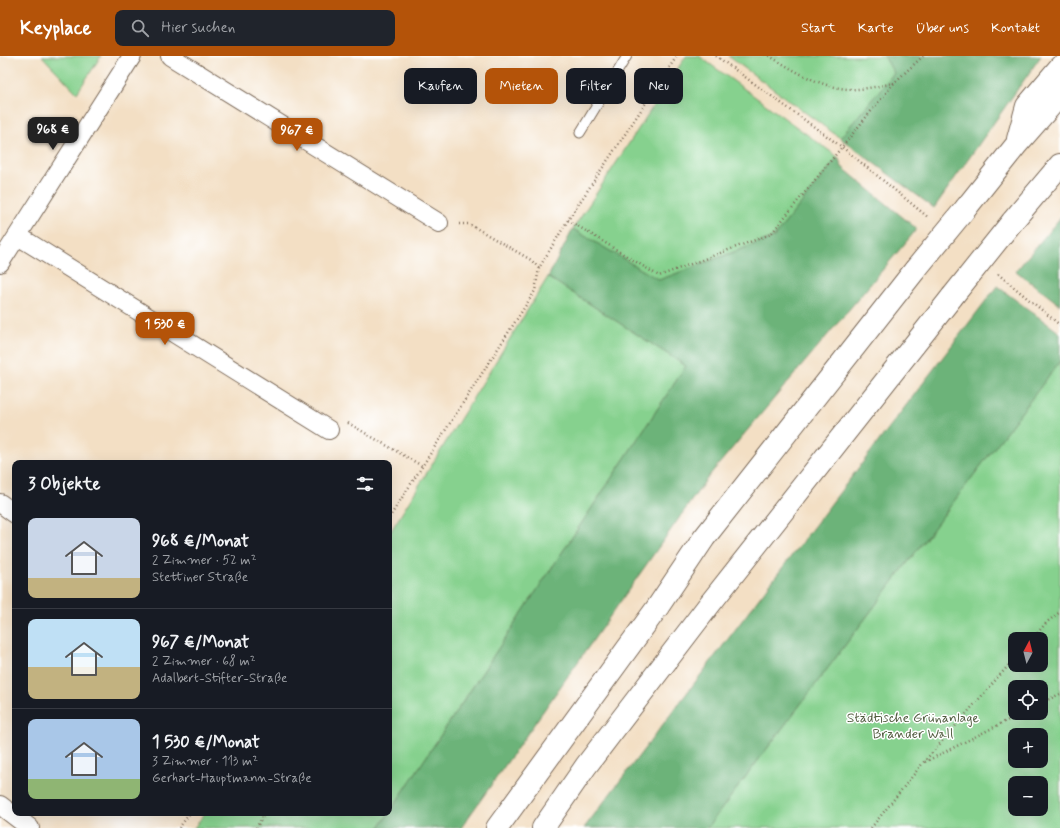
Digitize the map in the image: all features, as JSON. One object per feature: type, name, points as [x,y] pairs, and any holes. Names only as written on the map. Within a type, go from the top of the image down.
[{"type":"highway","points":[[1017,144],[1028,106],[1060,67]]},
{"type":"highway","points":[[497,828],[657,608],[704,538],[915,270],[1017,144],[1060,95]]},
{"type":"highway","points":[[543,828],[586,766],[709,605],[1012,222],[1060,165]]},
{"type":"street","points":[[0,263],[132,56]]},
{"type":"street","points":[[170,56],[439,223]]},
{"type":"street","points":[[18,236],[329,430]]},
{"type":"street","points":[[0,503],[12,512]]},
{"type":"street","points":[[0,805],[12,814]]},
{"type":"street","points":[[14,816],[30,828]]},
{"type":"lane","points":[[580,133],[627,56]]},
{"type":"path","points":[[392,513],[534,291],[539,268],[568,220],[677,56]]},
{"type":"path","points":[[716,56],[842,147],[932,221]]},
{"type":"path","points":[[769,56],[806,77],[827,85],[848,89],[871,88],[894,83]]},
{"type":"path","points":[[568,220],[659,276],[771,234],[894,83],[923,56]]},
{"type":"path","points":[[439,223],[469,224],[531,260],[539,268]]},
{"type":"path","points":[[992,270],[1060,324]]},
{"type":"path","points":[[329,430],[347,423],[422,466]]},
{"type":"path","points":[[1038,632],[1047,622],[1060,612]]},
{"type":"path","points":[[871,828],[923,763],[1008,666]]},
{"type":"path","points":[[1048,700],[1060,694]]},
{"type":"path","points":[[923,763],[1008,720]]},
{"type":"path","points":[[179,828],[188,816]]},
{"type":"path","points":[[256,828],[263,816]]},
{"type":"green space","points":[[42,56],[101,56],[77,93]]},
{"type":"green space","points":[[686,56],[699,56],[838,157],[774,237],[659,280],[573,229],[655,104],[683,104],[683,68],[678,68]]},
{"type":"green space","points":[[728,56],[884,56],[894,73],[840,138]]},
{"type":"green space","points":[[884,56],[1041,56],[934,208],[840,138],[894,73]]},
{"type":"green space","points":[[838,157],[842,167],[917,229],[708,477],[461,828],[379,828],[387,816],[392,816],[392,808],[686,366],[548,277],[573,229],[659,280],[774,237]]},
{"type":"green space","points":[[1060,218],[1060,305],[1016,271]]},
{"type":"green space","points":[[548,277],[686,366],[392,808],[392,529]]},
{"type":"green space","points":[[997,286],[1060,333],[1060,361],[707,828],[584,828]]},
{"type":"green space","name":"Städtische Grünanlage Brander Wall","points":[[1060,361],[1060,828],[707,828]]},
{"type":"green space","points":[[203,816],[387,816],[379,828],[194,828]]}]
